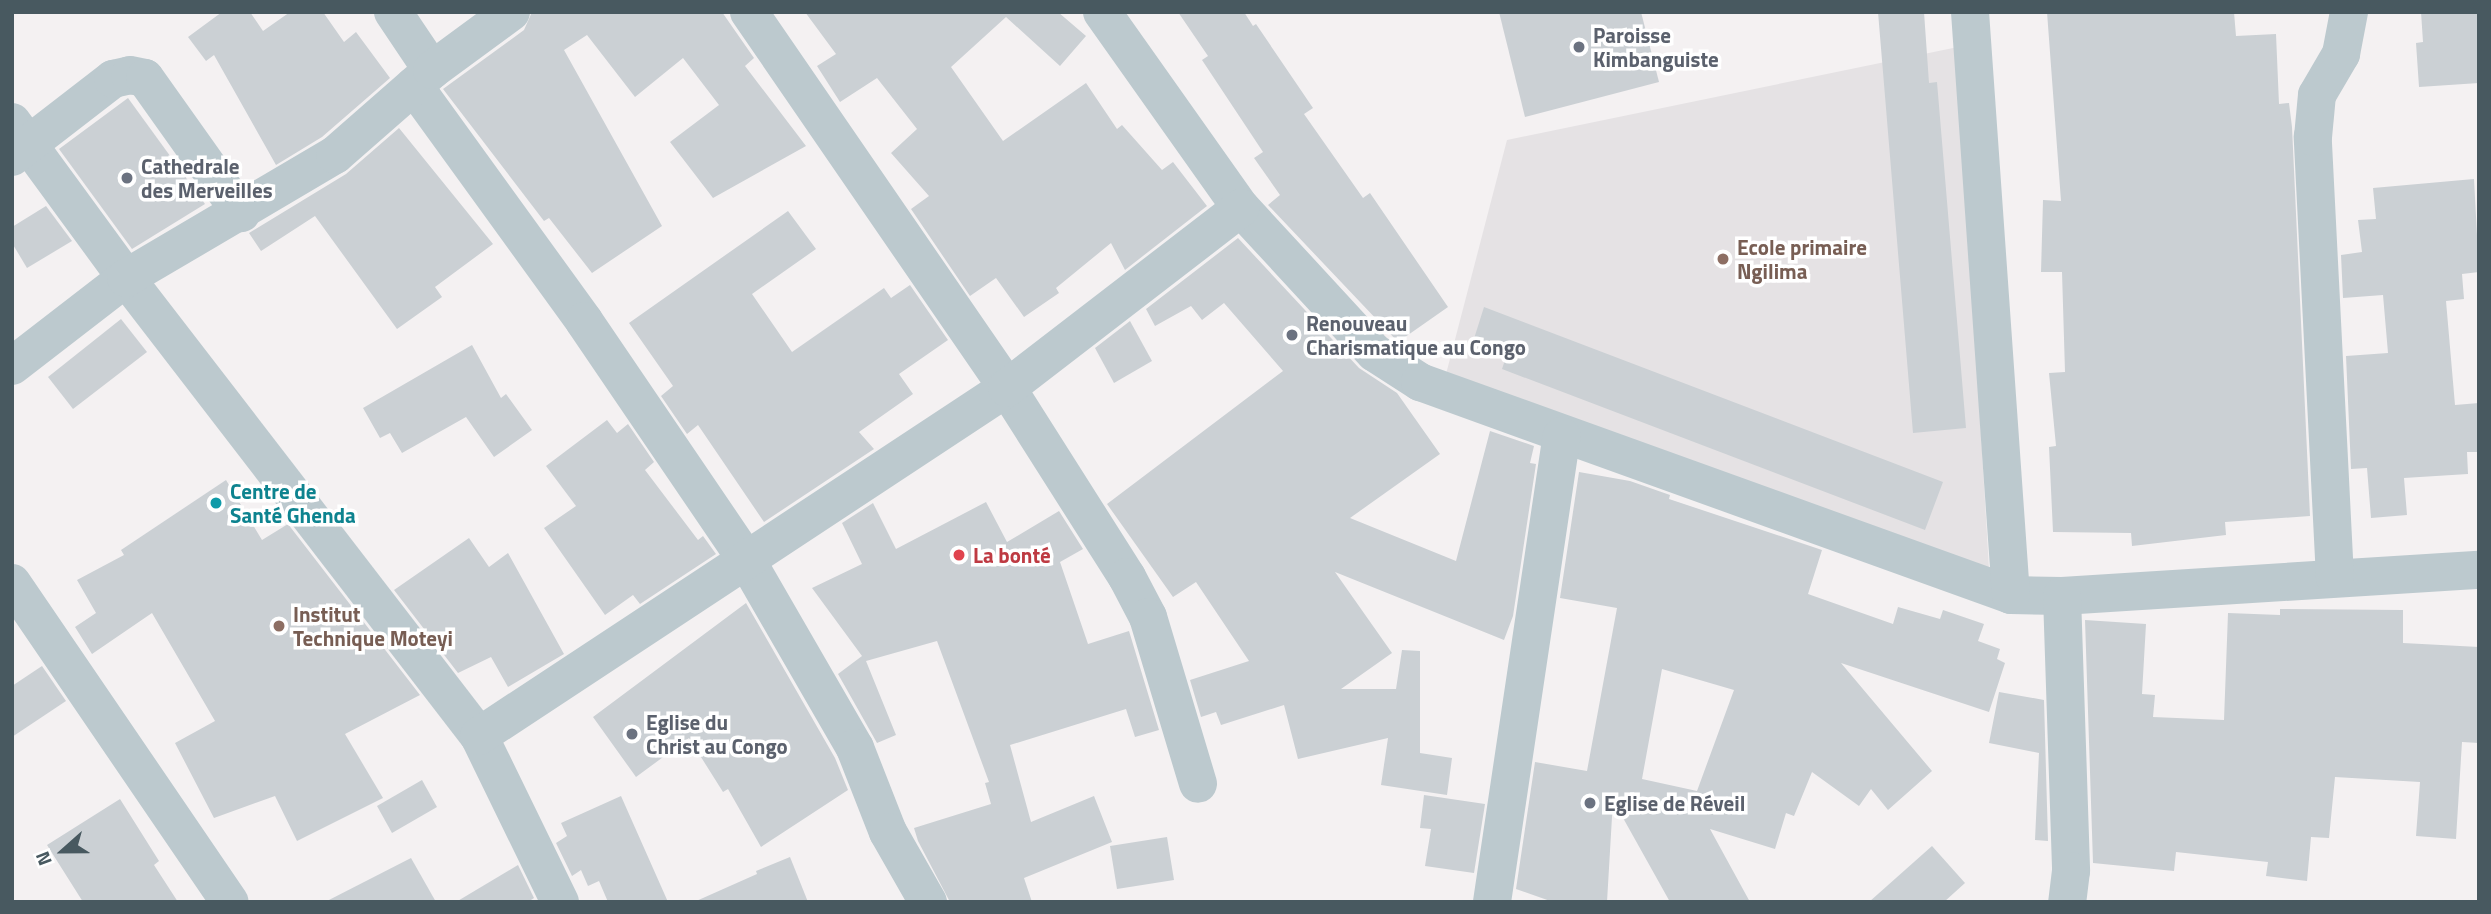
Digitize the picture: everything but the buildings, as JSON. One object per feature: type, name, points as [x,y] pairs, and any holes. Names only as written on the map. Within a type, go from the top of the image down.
[{"type":"street","points":[[393,12],[423,78],[747,561],[855,748],[888,832],[928,902]]},
{"type":"street","points":[[12,366],[126,278],[241,213],[335,155],[423,78],[511,12]]},
{"type":"street","points":[[749,12],[1007,388],[1148,617],[1198,784]]},
{"type":"street","points":[[1102,12],[1241,208],[1375,353],[1420,382],[1562,436],[2011,595],[2062,596],[2479,570]]},
{"type":"street","points":[[1970,12],[2011,595]]},
{"type":"street","points":[[2335,578],[2314,137],[2317,95],[2341,54],[2349,12]]},
{"type":"street","points":[[241,213],[145,78],[130,75],[113,79],[18,142],[479,736],[560,902]]},
{"type":"street","points":[[479,736],[1007,388],[1241,208]]},
{"type":"street","points":[[1492,902],[1562,436]]},
{"type":"street","points":[[12,583],[230,902]]},
{"type":"street","points":[[2062,596],[2071,871],[2067,902]]},
{"type":"shaded area","name":"Ecole primaire Ngilima","points":[[1958,47],[1989,569],[1445,378],[1507,140]]},
{"type":"place","name":"Paroisse Kimbanguiste","points":[[1579,47]]},
{"type":"place","name":"Cathedrale des Merveilles","points":[[127,178]]},
{"type":"place","name":"Ecole primaire Ngilima","points":[[1723,259]]},
{"type":"place","name":"Renouveau Charismatique au Congo","points":[[1292,335]]},
{"type":"place","name":"Centre de Santé Ghenda","points":[[216,503]]},
{"type":"place","name":"La bonté","points":[[959,555]]},
{"type":"place","name":"Institut Technique Moteyi","points":[[279,626]]},
{"type":"place","name":"Eglise du Christ au Congo","points":[[632,734]]},
{"type":"place","name":"Eglise de Réveil","points":[[1590,803]]}]
